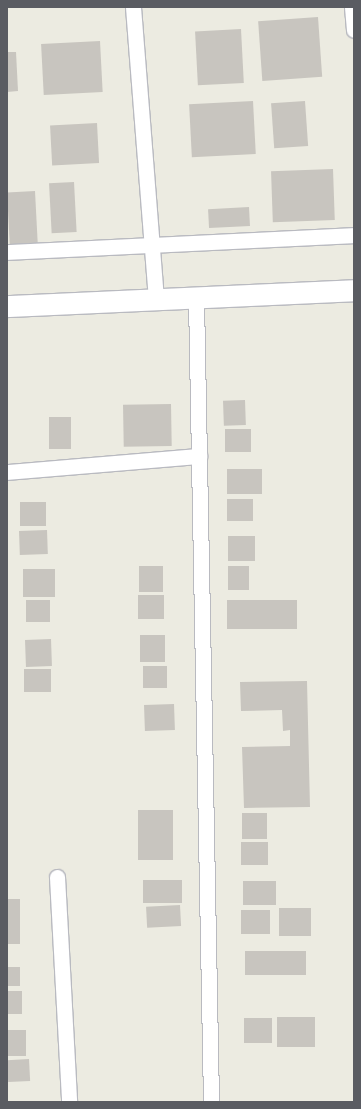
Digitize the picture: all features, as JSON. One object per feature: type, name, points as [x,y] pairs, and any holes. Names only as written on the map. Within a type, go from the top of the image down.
[{"type":"street","points":[[133,7],[153,245],[156,299]]},
{"type":"street","points":[[352,7],[354,30]]},
{"type":"street","points":[[7,252],[354,235]]},
{"type":"street","points":[[7,306],[354,290]]},
{"type":"street","points":[[196,298],[211,1102]]},
{"type":"street","points":[[7,472],[199,456]]},
{"type":"street","points":[[57,877],[69,1102]]},
{"type":"building","points":[[318,17],[322,77],[262,81],[258,21]]},
{"type":"building","points":[[241,29],[244,83],[198,85],[195,31]]},
{"type":"building","points":[[100,41],[103,92],[44,95],[41,44]]},
{"type":"building","points":[[7,52],[16,52],[18,91],[7,92]]},
{"type":"building","points":[[253,101],[256,154],[192,157],[189,104]]},
{"type":"building","points":[[305,101],[308,146],[274,148],[271,103]]},
{"type":"building","points":[[97,123],[99,163],[52,165],[50,125]]},
{"type":"building","points":[[333,169],[335,220],[273,222],[271,171]]},
{"type":"building","points":[[74,182],[77,232],[52,233],[49,183]]},
{"type":"building","points":[[35,191],[38,245],[10,246],[7,192]]},
{"type":"building","points":[[249,207],[250,226],[209,228],[208,209]]},
{"type":"building","points":[[245,400],[246,425],[224,426],[223,401]]},
{"type":"building","points":[[171,404],[172,446],[124,447],[123,405]]},
{"type":"building","points":[[49,417],[71,417],[71,449],[49,449]]},
{"type":"building","points":[[225,429],[251,429],[251,452],[225,452]]},
{"type":"building","points":[[227,469],[262,469],[262,494],[227,494]]},
{"type":"building","points":[[227,499],[253,499],[253,521],[227,521]]},
{"type":"building","points":[[20,502],[46,502],[46,526],[20,526]]},
{"type":"building","points":[[47,530],[48,554],[20,555],[19,531]]},
{"type":"building","points":[[228,536],[255,536],[255,561],[228,561]]},
{"type":"building","points":[[139,566],[163,566],[163,592],[139,592]]},
{"type":"building","points":[[228,566],[249,566],[249,590],[228,590]]},
{"type":"building","points":[[23,569],[55,569],[55,597],[23,597]]},
{"type":"building","points":[[138,595],[164,595],[164,619],[138,619]]},
{"type":"building","points":[[26,600],[50,600],[50,622],[26,622]]},
{"type":"building","points":[[227,600],[297,600],[297,629],[227,629]]},
{"type":"building","points":[[140,635],[165,635],[165,662],[140,662]]},
{"type":"building","points":[[51,639],[52,666],[26,667],[25,640]]},
{"type":"building","points":[[143,666],[167,666],[167,688],[143,688]]},
{"type":"building","points":[[24,669],[51,669],[51,692],[24,692]]},
{"type":"building","points":[[307,681],[310,807],[244,808],[242,747],[290,746],[290,730],[283,731],[282,710],[241,711],[240,682]]},
{"type":"building","points":[[174,704],[175,730],[145,731],[144,705]]},
{"type":"building","points":[[138,810],[173,810],[173,860],[138,860]]},
{"type":"building","points":[[242,813],[267,813],[267,839],[242,839]]},
{"type":"building","points":[[241,842],[268,842],[268,865],[241,865]]},
{"type":"building","points":[[143,880],[182,880],[182,903],[143,903]]},
{"type":"building","points":[[243,881],[276,881],[276,905],[243,905]]},
{"type":"building","points":[[7,899],[20,899],[20,944],[7,944]]},
{"type":"building","points":[[180,905],[181,926],[147,928],[146,907]]},
{"type":"building","points":[[279,908],[311,908],[311,936],[279,936]]},
{"type":"building","points":[[241,910],[270,910],[270,934],[241,934]]},
{"type":"building","points":[[245,951],[306,951],[306,975],[245,975]]},
{"type":"building","points":[[7,967],[20,967],[20,986],[7,986]]},
{"type":"building","points":[[7,991],[22,991],[22,1014],[7,1014]]},
{"type":"building","points":[[277,1017],[315,1017],[315,1047],[277,1047]]},
{"type":"building","points":[[244,1018],[272,1018],[272,1043],[244,1043]]},
{"type":"building","points":[[7,1030],[26,1030],[26,1056],[7,1056]]},
{"type":"building","points":[[29,1059],[30,1081],[8,1082],[7,1060]]}]
